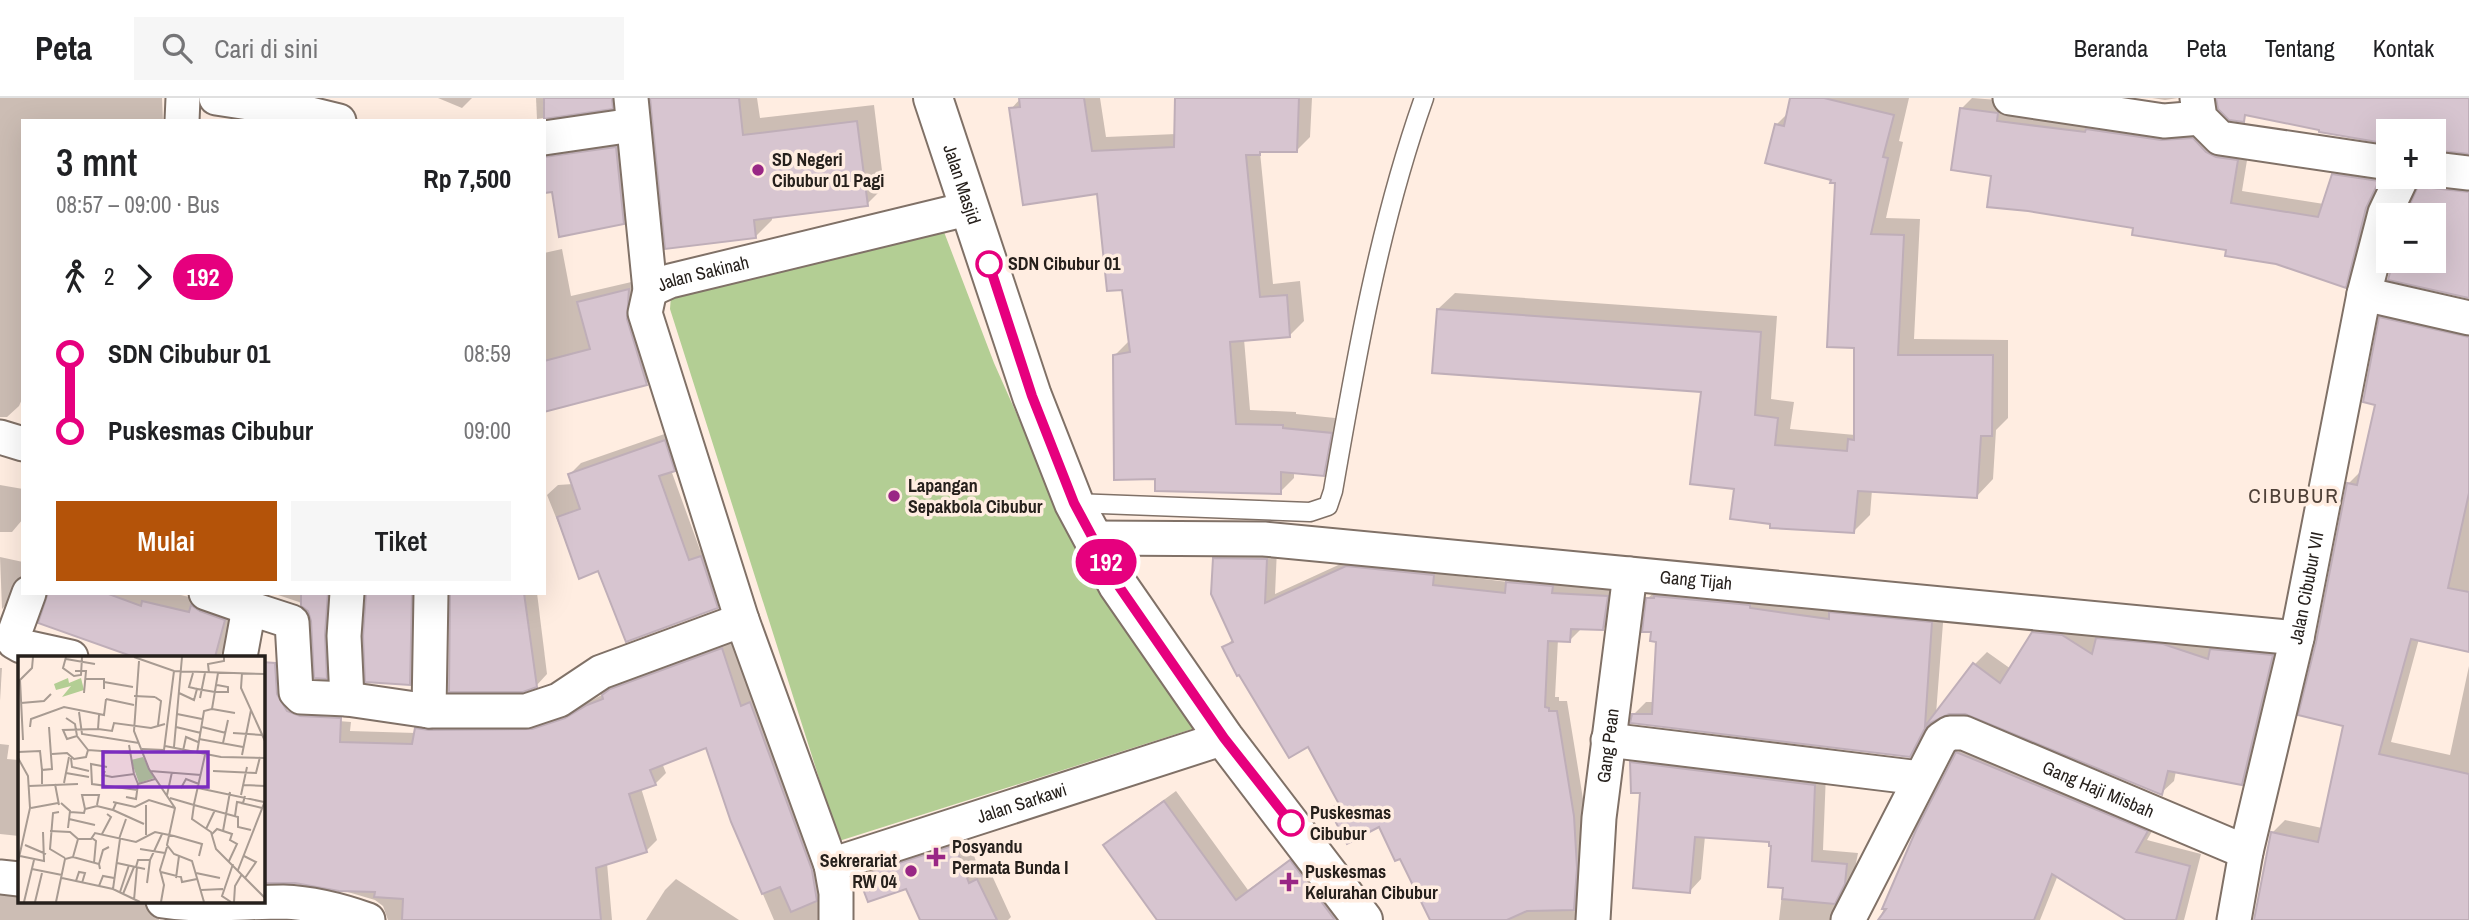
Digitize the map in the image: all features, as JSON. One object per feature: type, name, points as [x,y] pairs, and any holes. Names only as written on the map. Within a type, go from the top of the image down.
[{"type":"street","points":[[182,119],[183,98]]},
{"type":"street","points":[[216,98],[294,110],[331,119]]},
{"type":"street","name":"Jalan Masjid","points":[[933,98],[1032,396],[1074,503],[1118,585],[1224,738],[1363,920]]},
{"type":"street","points":[[2010,98],[2164,121],[2198,108],[2220,138],[2376,161]]},
{"type":"street","points":[[546,137],[632,111],[650,290]]},
{"type":"street","points":[[2446,170],[2469,173]]},
{"type":"street","name":"Jalan Cibubur VII","points":[[2235,920],[2246,852],[2297,638],[2364,294],[2385,213],[2396,189]]},
{"type":"street","name":"Jalan Sakinah","points":[[831,865],[742,620],[645,313],[650,290],[670,281],[971,208]]},
{"type":"street","points":[[2364,294],[2469,318]]},
{"type":"street","points":[[0,438],[21,443]]},
{"type":"street","name":"Gang Tijah","points":[[1093,538],[1264,539],[2297,638]]},
{"type":"street","name":"Gang Pean","points":[[1593,920],[1599,818],[1630,574]]},
{"type":"street","points":[[28,595],[13,636],[14,642],[66,656]]},
{"type":"street","points":[[212,595],[292,622],[296,692],[301,697],[347,699],[429,712],[526,712],[559,700],[601,672],[742,620]]},
{"type":"street","points":[[347,595],[344,636],[347,699]]},
{"type":"street","points":[[429,712],[431,595]]},
{"type":"street","points":[[240,656],[249,608]]},
{"type":"street","name":"Gang Haji Misbah","points":[[1920,778],[1941,739],[1950,733],[1964,733],[2246,852]]},
{"type":"street","name":"Jalan Sarkawi","points":[[831,865],[1224,738]]},
{"type":"street","points":[[1608,740],[1920,778],[1848,920]]},
{"type":"street","points":[[831,865],[836,893],[836,920]]},
{"type":"street","points":[[0,877],[18,879]]},
{"type":"street","points":[[170,902],[193,905],[283,902],[308,904],[344,911],[368,920]]},
{"type":"lane","points":[[1074,503],[1310,512],[1328,506],[1378,257],[1404,155],[1424,98]]},
{"type":"green space","name":"Lapangan Sepakbola Cibubur","points":[[941,224],[994,363],[1030,444],[1208,724],[839,841],[670,309],[671,296]]},
{"type":"building","points":[[544,98],[612,98],[613,109],[544,119]]},
{"type":"building","name":"SD Negeri Cibubur 01 Pagi","points":[[650,98],[739,98],[743,135],[857,121],[868,206],[754,220],[756,238],[665,249]]},
{"type":"building","points":[[1019,98],[1084,98],[1092,151],[1174,147],[1175,98],[1299,98],[1297,152],[1260,152],[1260,155],[1246,155],[1260,297],[1287,295],[1290,337],[1230,342],[1236,424],[1283,425],[1283,428],[1332,433],[1324,476],[1281,472],[1281,494],[1155,491],[1155,479],[1114,480],[1113,355],[1130,352],[1122,290],[1107,291],[1097,194],[1023,205],[1009,108],[1020,107]]},
{"type":"building","points":[[1790,98],[1824,98],[1894,115],[1883,157],[1888,158],[1871,234],[1904,235],[1898,355],[1993,355],[1992,436],[1981,436],[1977,498],[1858,491],[1854,533],[1770,528],[1770,524],[1730,519],[1734,489],[1690,484],[1701,392],[1432,373],[1437,309],[1761,332],[1755,415],[1778,418],[1775,445],[1847,451],[1848,439],[1854,440],[1854,348],[1827,347],[1835,183],[1765,163],[1775,124],[1784,126]]},
{"type":"building","points":[[2216,98],[2469,98],[2469,154],[2446,151],[2446,119],[2376,119],[2376,142],[2245,115],[2244,122],[2229,120],[2218,109]]},
{"type":"building","points":[[1960,108],[1998,113],[1997,121],[2085,132],[2086,129],[2161,140],[2193,138],[2206,152],[2216,157],[2238,160],[2231,203],[2318,217],[2332,174],[2376,181],[2376,187],[2366,208],[2346,288],[2276,264],[2225,256],[2226,250],[2132,235],[2133,228],[1987,207],[1991,176],[1951,170]]},
{"type":"building","points":[[616,147],[624,224],[559,237],[552,192],[546,193],[546,157]]},
{"type":"building","points":[[2417,189],[2469,192],[2469,298],[2388,280],[2390,273],[2446,273],[2446,203],[2410,203]]},
{"type":"building","points":[[629,289],[627,319],[647,385],[546,411],[546,360],[590,349],[577,302]]},
{"type":"building","points":[[2379,317],[2469,337],[2469,493],[2448,588],[2469,592],[2469,652],[2411,639],[2379,754],[2469,774],[2469,920],[2254,920],[2271,832],[2318,842],[2343,726],[2298,715],[2316,642],[2347,483],[2357,485],[2375,405],[2363,402]]},
{"type":"building","points":[[665,440],[675,471],[659,476],[689,560],[701,556],[718,608],[626,642],[598,571],[579,579],[557,517],[580,509],[568,474]]},
{"type":"building","points":[[1213,558],[1267,559],[1265,603],[1346,566],[1434,575],[1433,585],[1505,593],[1506,582],[1553,586],[1552,593],[1608,596],[1603,630],[1571,629],[1570,642],[1548,641],[1545,707],[1549,708],[1549,711],[1557,711],[1574,816],[1577,868],[1574,910],[1527,911],[1507,920],[1430,920],[1400,859],[1395,861],[1379,827],[1347,844],[1329,809],[1339,804],[1308,747],[1289,758],[1239,675],[1237,676],[1222,647],[1233,642],[1211,594]]},
{"type":"building","points":[[47,595],[111,595],[141,606],[142,601],[189,612],[191,605],[225,620],[215,656],[131,656],[38,623]]},
{"type":"building","points":[[301,595],[328,595],[325,635],[327,679],[314,678],[311,621],[308,611],[301,606]]},
{"type":"building","points":[[366,595],[412,595],[410,685],[365,682],[363,636]]},
{"type":"building","points":[[450,595],[524,595],[537,687],[523,692],[449,692]]},
{"type":"building","points":[[1654,596],[1750,605],[1750,608],[1829,619],[1829,612],[1932,622],[1925,726],[1973,663],[2000,683],[2032,632],[2062,635],[2092,654],[2096,638],[2163,644],[2208,659],[2210,649],[2273,655],[2242,785],[2168,771],[2162,795],[1965,714],[1949,714],[1930,723],[1910,757],[1630,723],[1632,714],[1652,714],[1656,642],[1650,641],[1651,632],[1642,632],[1646,598]]},
{"type":"building","points":[[722,648],[741,706],[750,702],[812,870],[817,901],[791,912],[780,887],[762,894],[731,822],[706,748],[650,770],[656,785],[629,794],[647,852],[596,868],[601,920],[402,920],[403,899],[374,897],[375,892],[339,891],[295,883],[264,883],[264,662],[275,663],[277,694],[287,711],[300,716],[341,718],[340,742],[412,744],[415,728],[532,729],[565,718],[603,699],[602,695],[610,689]]},
{"type":"building","points":[[1956,752],[2148,831],[2136,852],[2190,866],[2176,920],[2126,920],[2052,874],[2034,920],[1878,920],[1886,909],[1882,909],[1916,830]]},
{"type":"building","points":[[1630,762],[1815,785],[1812,861],[1847,864],[1845,884],[1835,904],[1782,899],[1783,888],[1768,887],[1769,842],[1695,837],[1690,893],[1633,888],[1640,793],[1631,793]]},
{"type":"building","points":[[1164,801],[1236,900],[1290,860],[1335,920],[1157,920],[1103,845]]},
{"type":"building","points":[[955,845],[969,883],[977,879],[997,920],[920,920],[906,889],[868,902],[858,876]]},
{"type":"bus line","name":"192","points":[[989,264],[1032,396],[1074,503],[1118,585],[1224,738],[1291,823]]},
{"type":"place","name":"SD Negeri Cibubur 01 Pagi","points":[[758,170]]},
{"type":"place","name":"SDN Cibubur 01","points":[[989,264]]},
{"type":"place","name":"Lapangan Sepakbola Cibubur","points":[[894,496]]},
{"type":"place","name":"Puskesmas Cibubur","points":[[1291,823]]},
{"type":"place","name":"Posyandu Permata Bunda I","points":[[936,857]]},
{"type":"place","name":"Sekrerariat RW 04","points":[[911,871]]},
{"type":"place","name":"Puskesmas Kelurahan Cibubur","points":[[1289,882]]},
{"type":"district","name":"CIBUBUR","points":[[2294,496]]}]
